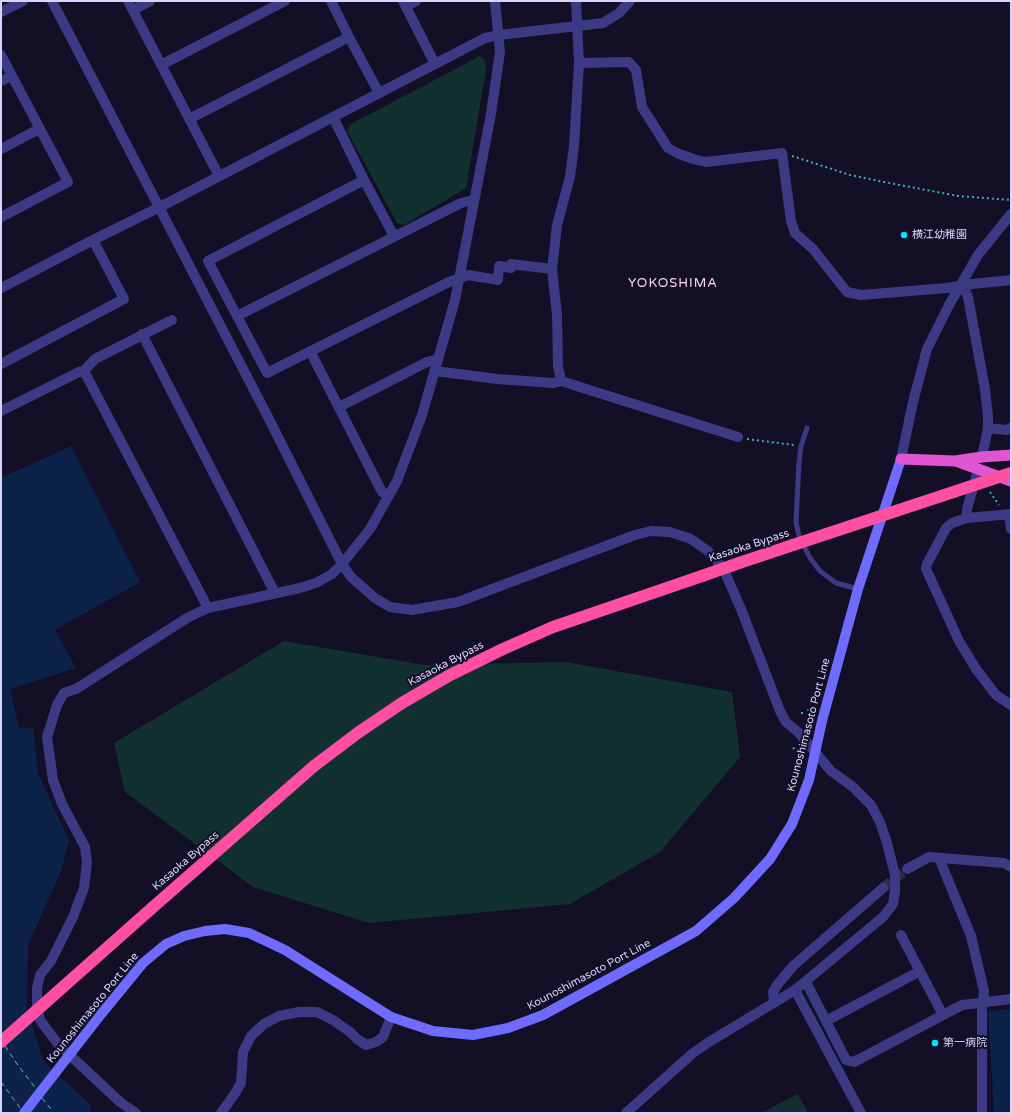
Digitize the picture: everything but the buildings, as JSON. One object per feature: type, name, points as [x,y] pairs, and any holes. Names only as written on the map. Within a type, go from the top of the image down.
[{"type":"highway","points":[[901,459],[955,461],[1011,455]]},
{"type":"highway","points":[[955,461],[1011,481]]},
{"type":"highway","name":"Kasaoka Bypass","points":[[1,1042],[314,766],[359,732],[402,703],[450,675],[553,627],[739,563],[1011,473]]},
{"type":"main road","name":"Kounoshimasoto Port Line","points":[[24,1113],[143,963],[166,944],[184,936],[204,930],[225,929],[250,933],[285,950],[391,1017],[433,1031],[473,1035],[508,1028],[543,1015],[696,931],[734,898],[770,859],[792,824],[809,780],[822,721],[858,589],[901,459]]},
{"type":"street","points":[[1,12],[23,1]]},
{"type":"street","points":[[52,1],[160,207],[342,564],[351,577],[375,598],[390,607],[412,610],[458,602],[636,535],[651,531],[670,532],[691,539],[708,551],[723,568],[741,609],[780,711],[786,722],[798,732],[832,771],[853,786],[871,805],[880,822],[895,875],[895,890],[892,904],[883,917],[795,990],[693,1053],[626,1113]]},
{"type":"street","points":[[150,1],[131,5],[219,176]]},
{"type":"street","points":[[161,65],[285,1]]},
{"type":"street","points":[[331,1],[379,93]]},
{"type":"street","points":[[416,1],[405,4],[435,64]]},
{"type":"street","points":[[136,1113],[120,1102],[58,1044],[40,1020],[36,999],[40,975],[51,961],[73,917],[84,888],[87,862],[85,848],[62,804],[53,780],[47,737],[58,705],[64,693],[76,689],[187,618],[208,608],[300,588],[316,583],[332,574],[342,564],[370,529],[397,481],[422,415],[455,300],[491,114],[500,52],[495,1]]},
{"type":"street","points":[[561,381],[558,366],[557,315],[552,269],[557,225],[570,177],[574,146],[579,63],[576,27],[576,1]]},
{"type":"street","points":[[1,288],[485,38],[499,35],[603,23],[619,13],[630,1]]},
{"type":"street","points":[[189,119],[349,37]]},
{"type":"street","points":[[1,55],[68,182],[1,216]]},
{"type":"street","points":[[579,63],[629,62],[636,70],[642,107],[668,148],[677,153],[706,162],[782,153],[791,221],[795,233],[813,249],[847,292],[862,295],[1011,280]]},
{"type":"street","points":[[1,81],[12,76]]},
{"type":"street","points":[[333,117],[394,236]]},
{"type":"street","points":[[1,149],[39,129]]},
{"type":"street","points":[[364,180],[208,261],[267,373],[442,285],[468,275],[498,280],[499,266],[511,268],[510,264],[552,269]]},
{"type":"street","points":[[237,316],[461,203],[474,200]]},
{"type":"street","points":[[901,459],[913,402],[927,349],[949,305],[978,255],[1011,214]]},
{"type":"street","points":[[1,364],[124,299],[94,240]]},
{"type":"street","points":[[960,286],[966,292],[968,297],[984,381],[988,428],[982,457]]},
{"type":"street","points":[[1,411],[79,372],[84,372],[95,359],[172,320]]},
{"type":"street","points":[[142,334],[276,593]]},
{"type":"street","points":[[310,351],[382,492],[388,496]]},
{"type":"street","points":[[339,407],[427,362],[438,359]]},
{"type":"street","points":[[435,371],[497,379],[554,383],[561,381],[738,437]]},
{"type":"street","points":[[84,372],[208,608]]},
{"type":"street","points":[[988,428],[1006,430],[1011,428]]},
{"type":"street","points":[[967,518],[967,509],[978,470]]},
{"type":"street","points":[[1011,529],[1007,514],[967,518],[952,523],[946,528],[927,564],[926,569],[962,647],[976,669],[996,695],[1011,705]]},
{"type":"street","points":[[907,869],[929,857],[1004,862],[1011,866]]},
{"type":"street","points":[[939,858],[959,904],[973,943],[984,991],[982,1003],[982,1113]]},
{"type":"street","points":[[774,1003],[773,992],[793,966],[883,888]]},
{"type":"street","points":[[901,935],[943,1015]]},
{"type":"street","points":[[826,1021],[920,972]]},
{"type":"street","points":[[806,982],[846,1060],[854,1062],[962,1005],[1011,999]]},
{"type":"street","points":[[795,990],[861,1113]]},
{"type":"street","points":[[221,1113],[241,1083],[243,1052],[248,1041],[251,1036],[264,1024],[279,1016],[299,1012],[317,1012],[333,1020],[366,1045],[376,1042],[383,1037],[391,1017]]},
{"type":"lane","points":[[807,428],[801,446],[799,463],[796,522],[799,536],[810,558],[820,571],[836,582],[858,589]]},
{"type":"path","points":[[782,153],[850,175],[879,182],[958,196],[1011,200]]},
{"type":"path","points":[[738,437],[801,446]]},
{"type":"path","points":[[989,491],[1007,514]]},
{"type":"green space","points":[[480,56],[485,60],[486,70],[466,188],[404,225],[397,223],[347,131],[351,124]]},
{"type":"green space","points":[[284,641],[424,665],[566,662],[732,692],[740,757],[660,852],[570,904],[369,923],[253,887],[125,792],[114,743]]},
{"type":"green space","points":[[798,1094],[808,1113],[761,1113]]},
{"type":"water","points":[[71,446],[140,582],[55,630],[76,668],[10,689],[19,727],[33,728],[38,773],[69,841],[61,871],[28,945],[27,1010],[44,1062],[91,1105],[90,1113],[1,1113],[1,478]]},
{"type":"water","points":[[1011,1009],[1011,1113],[994,1113],[988,1012]]},
{"type":"ferry route","points":[[5,1046],[37,1090]]},
{"type":"ferry route","points":[[1,1082],[21,1109]]},
{"type":"ferry route","points":[[42,1098],[54,1113]]},
{"type":"tunnel","points":[[883,888],[907,869]]},
{"type":"place","name":"横江幼稚園","points":[[904,235]]},
{"type":"place","name":"第一病院","points":[[935,1043]]},
{"type":"district","name":"YOKOSHIMA","points":[[673,284]]}]
